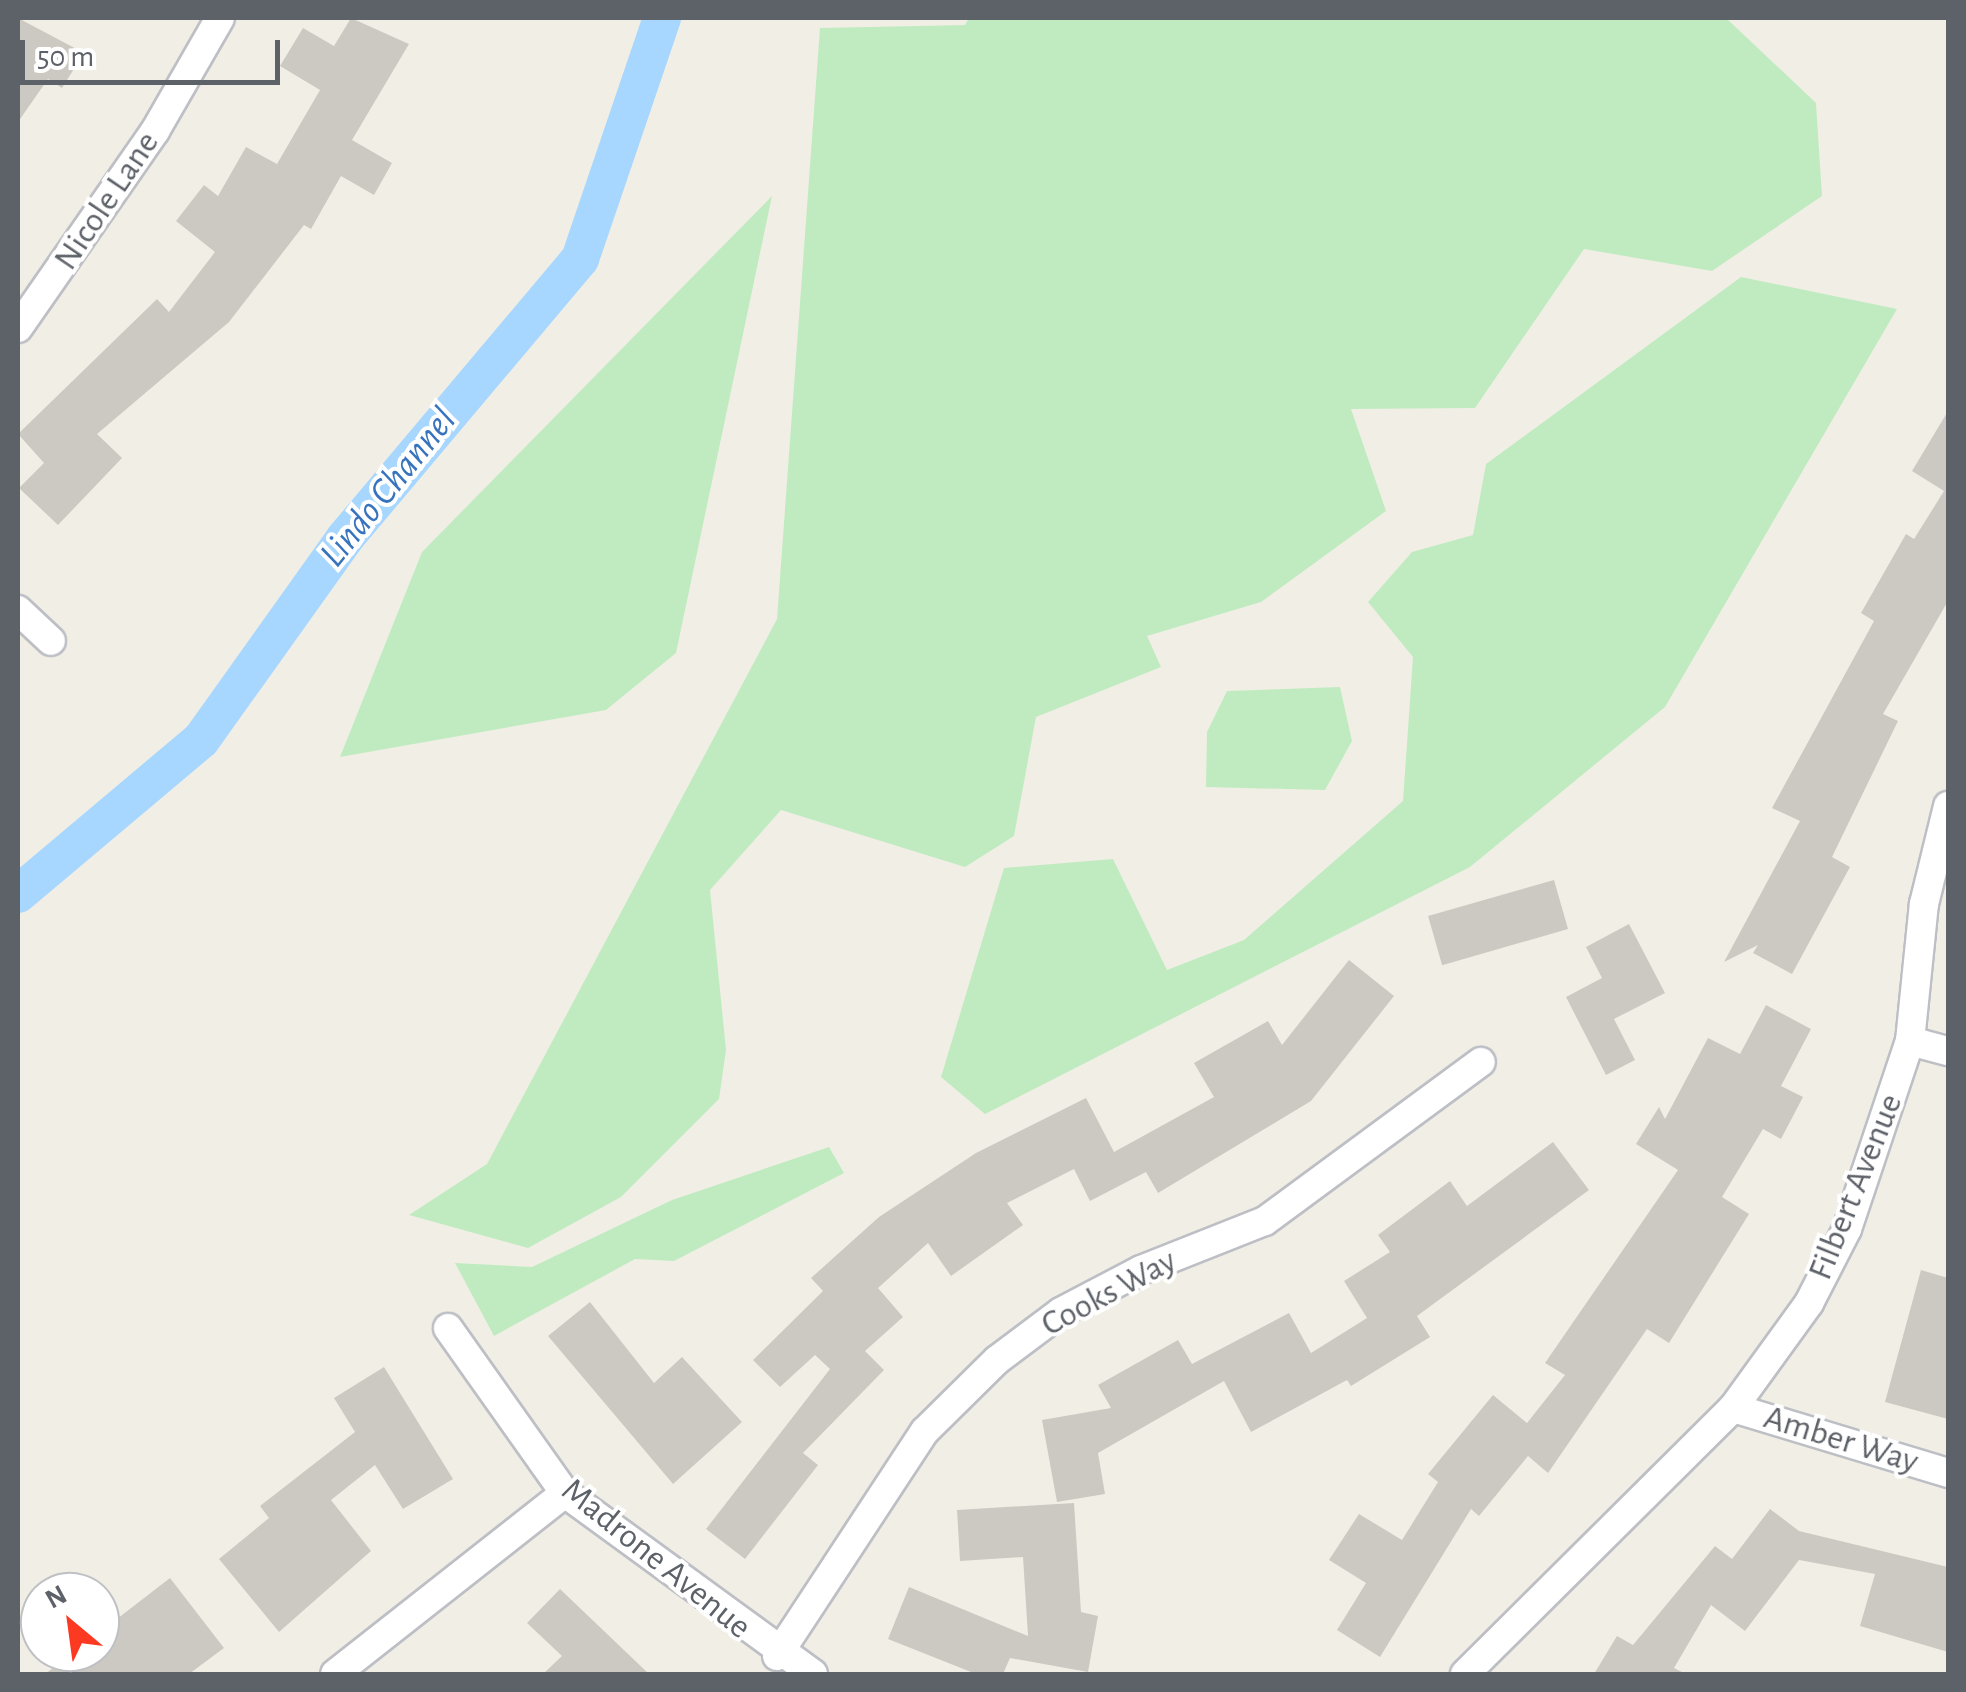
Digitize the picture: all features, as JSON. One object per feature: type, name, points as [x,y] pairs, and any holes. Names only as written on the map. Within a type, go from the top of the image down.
[{"type":"street","name":"Nicole Lane","points":[[18,328],[155,131],[220,18]]},
{"type":"street","points":[[18,610],[51,641]]},
{"type":"street","name":"Filbert Avenue","points":[[1464,1674],[1733,1408],[1809,1302],[1847,1229],[1910,1042],[1924,904],[1948,806]]},
{"type":"street","points":[[1910,1042],[1948,1051]]},
{"type":"street","name":"Cooks Way","points":[[777,1656],[926,1431],[997,1360],[1061,1312],[1125,1278],[1265,1221],[1482,1062]]},
{"type":"street","name":"Madrone Avenue","points":[[448,1328],[565,1493],[777,1656],[813,1674]]},
{"type":"street","name":"Amber Way","points":[[1733,1408],[1948,1473]]},
{"type":"street","points":[[335,1674],[565,1493]]},
{"type":"green space","points":[[969,18],[1726,18],[1816,103],[1822,196],[1712,271],[1584,249],[1475,408],[1351,409],[1386,511],[1261,602],[1147,636],[1161,667],[1036,717],[1014,836],[965,867],[781,810],[710,890],[726,1050],[719,1099],[621,1197],[528,1248],[409,1215],[487,1164],[777,619],[820,28],[965,25]]},
{"type":"green space","points":[[772,196],[676,653],[606,710],[340,757],[422,552]]},
{"type":"green space","points":[[1741,277],[1897,309],[1665,707],[1470,867],[985,1114],[941,1077],[1004,868],[1113,859],[1167,970],[1244,940],[1403,801],[1413,657],[1368,602],[1412,552],[1473,535],[1486,464]]},
{"type":"green space","points":[[1340,687],[1352,741],[1325,790],[1206,787],[1207,732],[1227,691]]},
{"type":"green space","points":[[829,1147],[844,1173],[674,1261],[635,1259],[494,1336],[455,1263],[532,1267],[672,1200]]},
{"type":"building","points":[[18,18],[84,53],[62,88],[48,79],[18,122]]},
{"type":"building","points":[[351,18],[409,44],[352,140],[392,163],[374,195],[341,176],[311,229],[304,225],[229,322],[97,434],[122,458],[58,525],[19,488],[44,463],[18,434],[157,299],[169,312],[215,252],[176,221],[204,185],[218,196],[246,147],[277,164],[320,90],[280,66],[303,28],[334,46]]},
{"type":"building","points":[[1948,411],[1948,601],[1883,714],[1898,721],[1832,857],[1850,867],[1792,974],[1753,953],[1758,945],[1724,962],[1800,821],[1772,808],[1874,621],[1861,613],[1906,534],[1914,539],[1944,491],[1912,471]]},
{"type":"building","points":[[1554,880],[1568,929],[1442,965],[1428,916]]},
{"type":"building","points":[[1629,924],[1665,993],[1614,1019],[1635,1060],[1606,1075],[1566,997],[1602,978],[1586,947]]},
{"type":"building","points":[[1349,960],[1394,996],[1311,1101],[1158,1193],[1146,1172],[1090,1201],[1074,1169],[1007,1203],[1023,1225],[951,1276],[928,1243],[878,1288],[903,1317],[865,1351],[884,1370],[803,1453],[818,1465],[745,1559],[706,1529],[830,1369],[815,1355],[780,1387],[753,1360],[823,1291],[811,1278],[879,1217],[976,1153],[1086,1098],[1114,1152],[1214,1097],[1194,1063],[1268,1021],[1282,1045]]},
{"type":"building","points":[[1766,1005],[1811,1029],[1781,1086],[1803,1097],[1781,1139],[1763,1129],[1722,1197],[1749,1214],[1669,1343],[1647,1329],[1548,1473],[1528,1456],[1479,1516],[1471,1509],[1380,1657],[1337,1630],[1366,1583],[1329,1560],[1359,1514],[1402,1540],[1438,1482],[1428,1474],[1493,1395],[1527,1423],[1565,1375],[1545,1363],[1678,1170],[1636,1144],[1659,1107],[1665,1119],[1708,1038],[1740,1054]]},
{"type":"building","points":[[1553,1142],[1589,1190],[1417,1316],[1430,1337],[1351,1386],[1347,1380],[1251,1432],[1224,1381],[1098,1453],[1105,1494],[1057,1502],[1042,1420],[1111,1408],[1098,1385],[1178,1340],[1192,1364],[1289,1313],[1311,1353],[1367,1318],[1344,1281],[1390,1252],[1378,1235],[1450,1181],[1467,1206]]},
{"type":"building","points":[[1921,1270],[1948,1278],[1948,1419],[1885,1402]]},
{"type":"building","points":[[590,1302],[654,1383],[682,1357],[742,1422],[673,1484],[548,1336]]},
{"type":"building","points":[[384,1367],[453,1479],[403,1509],[375,1465],[331,1500],[371,1551],[279,1632],[219,1559],[269,1518],[260,1506],[355,1432],[334,1398]]},
{"type":"building","points":[[1074,1503],[1081,1612],[1098,1616],[1088,1672],[1010,1658],[1003,1674],[976,1674],[888,1639],[909,1587],[1028,1636],[1023,1557],[960,1561],[957,1510]]},
{"type":"building","points":[[1770,1509],[1799,1531],[1948,1567],[1948,1652],[1860,1626],[1875,1574],[1799,1560],[1745,1631],[1711,1605],[1674,1668],[1686,1674],[1594,1674],[1617,1636],[1633,1645],[1715,1546],[1732,1559]]},
{"type":"building","points":[[170,1578],[224,1648],[189,1674],[45,1674],[120,1672],[120,1617]]},
{"type":"building","points":[[560,1589],[649,1674],[543,1674],[562,1656],[527,1623]]},
{"type":"waterway","name":"Lindo Channel","points":[[18,894],[201,740],[345,538],[580,259],[662,18]]}]
